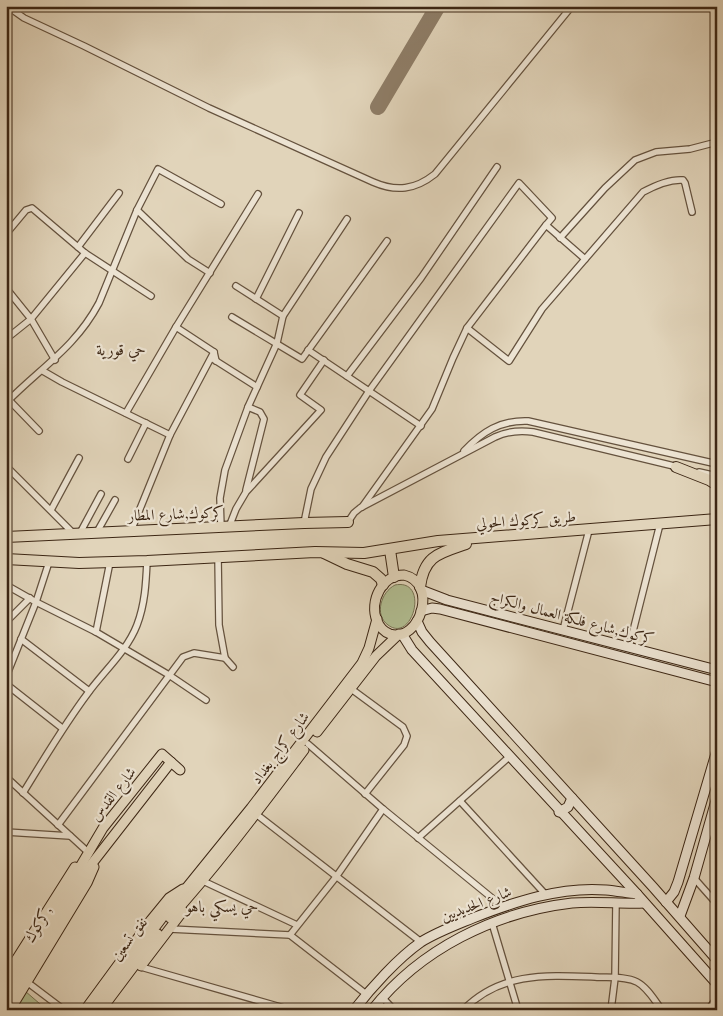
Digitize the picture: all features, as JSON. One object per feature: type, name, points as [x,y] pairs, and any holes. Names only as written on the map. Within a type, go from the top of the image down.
[{"type":"highway","points":[[676,467],[717,485]]},
{"type":"highway","name":"طريق كركوك الحولي","points":[[321,552],[364,553],[428,542],[717,518]]},
{"type":"highway","name":"كركوك,شارع المطار","points":[[6,537],[348,522]]},
{"type":"highway","points":[[421,589],[423,572],[438,554],[478,538]]},
{"type":"highway","points":[[390,550],[394,577]]},
{"type":"highway","points":[[6,560],[110,562],[321,552],[347,564],[373,572],[381,579],[383,586]]},
{"type":"main road","points":[[400,575],[410,577],[421,589],[423,601],[421,611],[417,621],[410,629],[401,634],[390,634],[384,631],[376,619],[376,602],[383,586],[394,577],[400,575]]},
{"type":"main road","name":"شارع كراج بغداد","points":[[193,888],[362,663],[369,648],[376,619]]},
{"type":"main road","name":"شارع كراج بغداد","points":[[193,888],[203,881],[256,814],[379,652],[401,634]]},
{"type":"main road","name":"شارع القدس","points":[[162,754],[171,762],[92,856],[110,819],[162,754]]},
{"type":"main road","points":[[171,762],[180,770]]},
{"type":"main road","points":[[6,976],[66,880],[77,865],[92,856]]},
{"type":"main road","points":[[10,1010],[87,883],[92,856]]},
{"type":"main road","points":[[6,992],[92,856]]},
{"type":"main road","name":"كركوك,","points":[[6,1004],[84,875],[92,856]]},
{"type":"main road","points":[[85,1010],[169,898],[181,890],[193,888],[189,902],[108,1010]]},
{"type":"main road","name":"نفق تسعين","points":[[92,1010],[162,918],[193,888]]},
{"type":"main road","name":"نفق تسعين","points":[[101,1010],[193,888]]},
{"type":"street","points":[[6,6],[24,18],[208,108],[373,182],[385,187],[399,189],[418,185],[436,174],[572,6]]},
{"type":"street","points":[[682,6],[691,6]]},
{"type":"street","points":[[560,238],[605,188],[635,160],[656,152],[690,149],[717,142]]},
{"type":"street","points":[[347,376],[420,278],[497,167]]},
{"type":"street","points":[[39,431],[8,402],[55,360],[92,316],[137,210],[158,169],[221,204]]},
{"type":"street","points":[[467,328],[509,361],[542,309],[643,192],[677,180],[683,180],[686,183],[692,212]]},
{"type":"street","points":[[304,523],[311,489],[320,467],[369,391],[519,183],[552,218],[467,328],[432,409],[360,508]]},
{"type":"street","points":[[78,247],[119,193]]},
{"type":"street","points":[[126,413],[176,327],[258,194]]},
{"type":"street","points":[[6,234],[26,210],[32,208],[85,253],[151,296]]},
{"type":"street","points":[[137,210],[188,259],[210,273]]},
{"type":"street","points":[[256,299],[299,213]]},
{"type":"street","points":[[225,527],[220,498],[222,479],[248,407],[277,344],[283,316],[347,219]]},
{"type":"street","points":[[546,225],[585,259]]},
{"type":"street","points":[[232,317],[302,359],[387,241]]},
{"type":"street","points":[[6,339],[31,319],[85,253]]},
{"type":"street","points":[[236,286],[283,316]]},
{"type":"street","points":[[6,288],[31,319],[55,360]]},
{"type":"street","points":[[176,327],[257,387]]},
{"type":"street","points":[[308,350],[421,426]]},
{"type":"street","points":[[131,531],[170,435],[214,357]]},
{"type":"street","points":[[225,527],[246,492],[321,410],[300,395],[324,360]]},
{"type":"street","points":[[43,371],[170,435]]},
{"type":"street","points":[[246,492],[264,418],[260,412],[248,407]]},
{"type":"street","points":[[459,456],[479,436],[494,427],[511,422],[528,421],[717,464]]},
{"type":"street","points":[[128,459],[146,423]]},
{"type":"street","points":[[348,522],[360,508],[501,434],[521,431],[717,476]]},
{"type":"street","points":[[52,510],[79,458]]},
{"type":"street","points":[[6,466],[77,534],[101,494]]},
{"type":"street","points":[[97,532],[115,500]]},
{"type":"street","points":[[629,647],[660,524]]},
{"type":"street","points":[[563,630],[589,530]]},
{"type":"street","points":[[218,557],[219,625],[225,658],[233,667]]},
{"type":"street","points":[[23,793],[62,728],[89,691],[124,649],[137,627],[146,588],[147,561]]},
{"type":"street","points":[[6,678],[36,602],[49,562]]},
{"type":"street","points":[[96,632],[110,562]]},
{"type":"street","points":[[6,585],[96,632],[169,674],[206,700]]},
{"type":"street","name":"كركوك,شارع فلكة العمال والكراج","points":[[421,589],[447,600],[717,670]]},
{"type":"street","points":[[6,622],[30,598]]},
{"type":"street","name":"كركوك,شارع فلكة العمال والكراج","points":[[421,611],[440,609],[717,682]]},
{"type":"street","points":[[417,621],[426,638],[715,956]]},
{"type":"street","points":[[401,634],[412,650],[637,894],[717,984]]},
{"type":"street","points":[[21,639],[89,691]]},
{"type":"street","points":[[58,825],[183,657],[194,653],[225,658]]},
{"type":"street","points":[[6,684],[62,728]]},
{"type":"street","points":[[350,688],[403,727],[407,736],[404,745],[365,794]]},
{"type":"street","points":[[308,744],[383,809],[503,906]]},
{"type":"street","points":[[666,902],[678,882],[717,750]]},
{"type":"street","points":[[418,838],[509,757]]},
{"type":"street","points":[[7,780],[92,856]]},
{"type":"street","points":[[560,812],[568,807],[572,798]]},
{"type":"street","points":[[680,916],[694,878],[717,798]]},
{"type":"street","points":[[460,801],[546,896]]},
{"type":"street","points":[[290,935],[336,877],[383,809]]},
{"type":"street","points":[[256,814],[421,942]]},
{"type":"street","points":[[6,832],[70,836]]},
{"type":"street","points":[[694,878],[717,904]]},
{"type":"street","points":[[203,881],[297,925]]},
{"type":"street","name":"شارع الحديديين","points":[[354,1010],[366,994],[421,942],[503,906],[574,892],[606,890],[637,894]]},
{"type":"street","name":"شارع الحديديين","points":[[372,1010],[382,997],[416,966],[457,939],[492,922],[531,910],[560,905],[589,902],[644,903]]},
{"type":"street","points":[[611,1010],[615,978],[616,902]]},
{"type":"street","points":[[492,922],[518,1010]]},
{"type":"street","points":[[452,927],[457,939]]},
{"type":"street","points":[[170,929],[290,935],[366,994]]},
{"type":"street","points":[[141,967],[291,1010]]},
{"type":"street","points":[[463,1010],[485,992],[529,977],[550,975],[631,980],[640,984],[662,1010]]},
{"type":"street","points":[[27,982],[64,1010]]},
{"type":"street","points":[[382,997],[394,1010]]},
{"type":"street","points":[[708,1010],[717,998]]},
{"type":"green space","points":[[395,585],[406,585],[412,591],[415,600],[414,610],[410,619],[405,626],[397,628],[388,625],[384,621],[380,610],[386,593]]},
{"type":"green space","points":[[25,991],[47,1010],[12,1010]]},
{"type":"taxiway","points":[[378,107],[438,6]]},
{"type":"district","name":"حي قورية","points":[[121,349]]},
{"type":"district","name":"حي يسكي باهو","points":[[222,906]]}]
